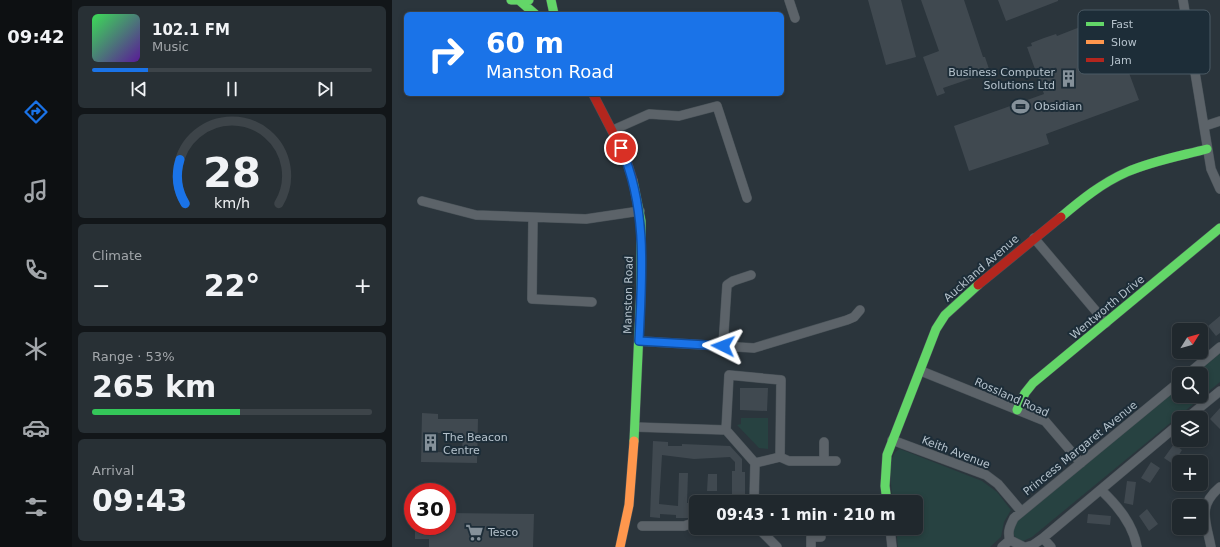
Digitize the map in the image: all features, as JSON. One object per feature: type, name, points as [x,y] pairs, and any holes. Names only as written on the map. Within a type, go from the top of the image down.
[{"type":"street","points":[[520,0],[533,12]]},
{"type":"street","points":[[551,0],[554,12]]},
{"type":"street","points":[[789,0],[795,18]]},
{"type":"street","points":[[1183,0],[1185,10]]},
{"type":"street","points":[[1196,74],[1211,169],[1220,189]]},
{"type":"street","name":"Manston Road","points":[[594,96],[613,130],[630,172],[640,211],[641,288],[635,427],[629,505],[620,547]]},
{"type":"street","points":[[613,130],[649,114],[679,116],[717,106],[746,198]]},
{"type":"street","points":[[1205,126],[1220,121]]},
{"type":"street","name":"Auckland Avenue","points":[[887,495],[885,467],[887,454],[921,371],[936,329],[946,315],[960,300],[1088,194],[1114,178],[1162,160],[1207,149]]},
{"type":"street","points":[[422,201],[476,216],[586,219],[640,211]]},
{"type":"street","points":[[534,218],[532,300],[592,302]]},
{"type":"street","name":"Wentworth Drive","points":[[1017,410],[1025,393],[1033,383],[1220,228]]},
{"type":"street","points":[[1034,238],[1106,323]]},
{"type":"street","points":[[723,346],[727,285],[732,281],[751,275]]},
{"type":"street","points":[[639,341],[754,348],[847,320],[854,317],[860,310]]},
{"type":"street","points":[[1196,367],[1220,347]]},
{"type":"street","name":"Rossland Road","points":[[921,371],[1045,421],[1081,463]]},
{"type":"street","points":[[754,495],[755,463],[726,430],[729,375],[781,380],[780,457]]},
{"type":"street","name":"Princess Margaret Avenue","points":[[1010,540],[1008,535],[1010,526],[1014,518],[1021,511],[1172,388]]},
{"type":"street","points":[[1196,411],[1220,391]]},
{"type":"street","points":[[635,427],[726,430]]},
{"type":"street","points":[[1002,547],[1010,540],[1025,547],[1033,545],[1102,490],[1172,430]]},
{"type":"street","name":"Keith Avenue","points":[[892,440],[986,475],[998,484],[1021,511]]},
{"type":"street","points":[[824,442],[824,462]]},
{"type":"street","points":[[755,463],[780,457],[789,461],[836,461]]},
{"type":"street","points":[[1211,547],[1205,515],[1206,505],[1209,496],[1220,487]]},
{"type":"street","points":[[1102,490],[1116,505],[1129,523],[1137,547]]},
{"type":"street","name":"Manston Road","points":[[628,547],[633,526],[629,505]]},
{"type":"street","points":[[642,526],[684,526],[689,524]]},
{"type":"street","points":[[765,535],[777,547]]},
{"type":"street","points":[[891,535],[892,547]]},
{"type":"street","points":[[811,547],[811,537],[821,537]]},
{"type":"street","points":[[1043,538],[1051,547]]},
{"type":"green space","points":[[1220,350],[1220,382],[1208,392],[1208,367],[1199,367]]},
{"type":"green space","points":[[1172,390],[1172,403],[1195,403],[1185,411],[1172,411],[1172,422],[1032,537],[1023,541],[1018,540],[1012,533],[1013,524]]},
{"type":"green space","points":[[741,418],[768,418],[768,449],[759,448],[737,425],[741,424]]},
{"type":"green space","points":[[900,449],[982,481],[997,492],[1011,510],[1004,522],[1001,537],[990,547],[898,547],[897,535],[923,535],[923,495],[892,495],[890,473],[892,458],[895,452]]},
{"type":"building","points":[[868,0],[901,0],[916,57],[886,65]]},
{"type":"building","points":[[921,0],[964,0],[983,57],[985,57],[990,72],[943,88],[945,93],[937,96],[923,57],[939,51]]},
{"type":"building","points":[[998,0],[1058,0],[1058,1],[1006,21]]},
{"type":"building","points":[[1078,28],[1078,74],[1129,74],[1139,100],[1046,134],[1049,144],[969,171],[954,126],[1044,94],[1027,47],[1032,46],[1031,43],[1044,38],[1056,34],[1057,36]]},
{"type":"building","points":[[1220,316],[1220,333],[1216,336],[1208,326]]},
{"type":"building","points":[[740,388],[768,388],[767,411],[740,410]]},
{"type":"building","points":[[1220,408],[1220,429],[1210,419]]},
{"type":"building","name":"The Beacon Centre","points":[[422,413],[438,414],[438,419],[478,419],[477,463],[421,462]],"holes":[[[438,433],[463,433],[462,453],[437,452]]]},
{"type":"building","points":[[653,441],[668,442],[668,446],[682,446],[682,444],[730,446],[742,459],[742,472],[745,472],[745,495],[732,495],[732,471],[735,471],[735,462],[730,457],[694,459],[662,455],[659,504],[678,506],[679,473],[688,473],[687,503],[689,503],[689,518],[676,518],[676,515],[660,514],[660,518],[650,517]]},
{"type":"building","points":[[1172,447],[1178,447],[1182,450],[1179,455],[1172,455],[1172,463],[1164,458]]},
{"type":"building","points":[[1151,462],[1160,468],[1150,483],[1141,478]]},
{"type":"building","points":[[708,474],[717,474],[717,491],[707,491]]},
{"type":"building","points":[[1127,481],[1136,482],[1133,505],[1124,503]]},
{"type":"building","points":[[1147,509],[1158,524],[1149,531],[1139,516]]},
{"type":"building","name":"Tesco","points":[[456,513],[534,514],[533,547],[429,547],[429,539],[415,539],[415,535],[456,535]]},
{"type":"building","points":[[1088,514],[1111,516],[1110,525],[1087,523]]},
{"type":"traffic: fast","points":[[511,0],[529,0]]},
{"type":"traffic: fast","points":[[551,0],[554,12]]},
{"type":"traffic: fast","points":[[520,1],[533,12]]},
{"type":"traffic: fast","points":[[1061,217],[1084,198],[1118,176],[1156,162],[1207,149]]},
{"type":"traffic: fast","points":[[633,181],[641,221],[641,288],[634,441]]},
{"type":"traffic: fast","points":[[1017,410],[1025,393],[1033,383],[1220,228]]},
{"type":"traffic: fast","points":[[886,495],[885,486],[887,455],[936,329],[945,315],[978,285]]},
{"type":"traffic: slow","points":[[620,547],[629,505],[634,441]]},
{"type":"traffic: jam","points":[[594,96],[625,156],[633,181]]},
{"type":"traffic: jam","points":[[978,285],[1061,217]]},
{"type":"place","name":"Business Computer Solutions Ltd","points":[[1068,78]]},
{"type":"place","name":"Obsidian","points":[[1021,106]]},
{"type":"place","name":"The Beacon Centre","points":[[430,443]]},
{"type":"place","name":"Tesco","points":[[475,532]]},
{"type":"route","points":[[621,148],[635,188],[641,221],[639,341],[723,346]]}]
